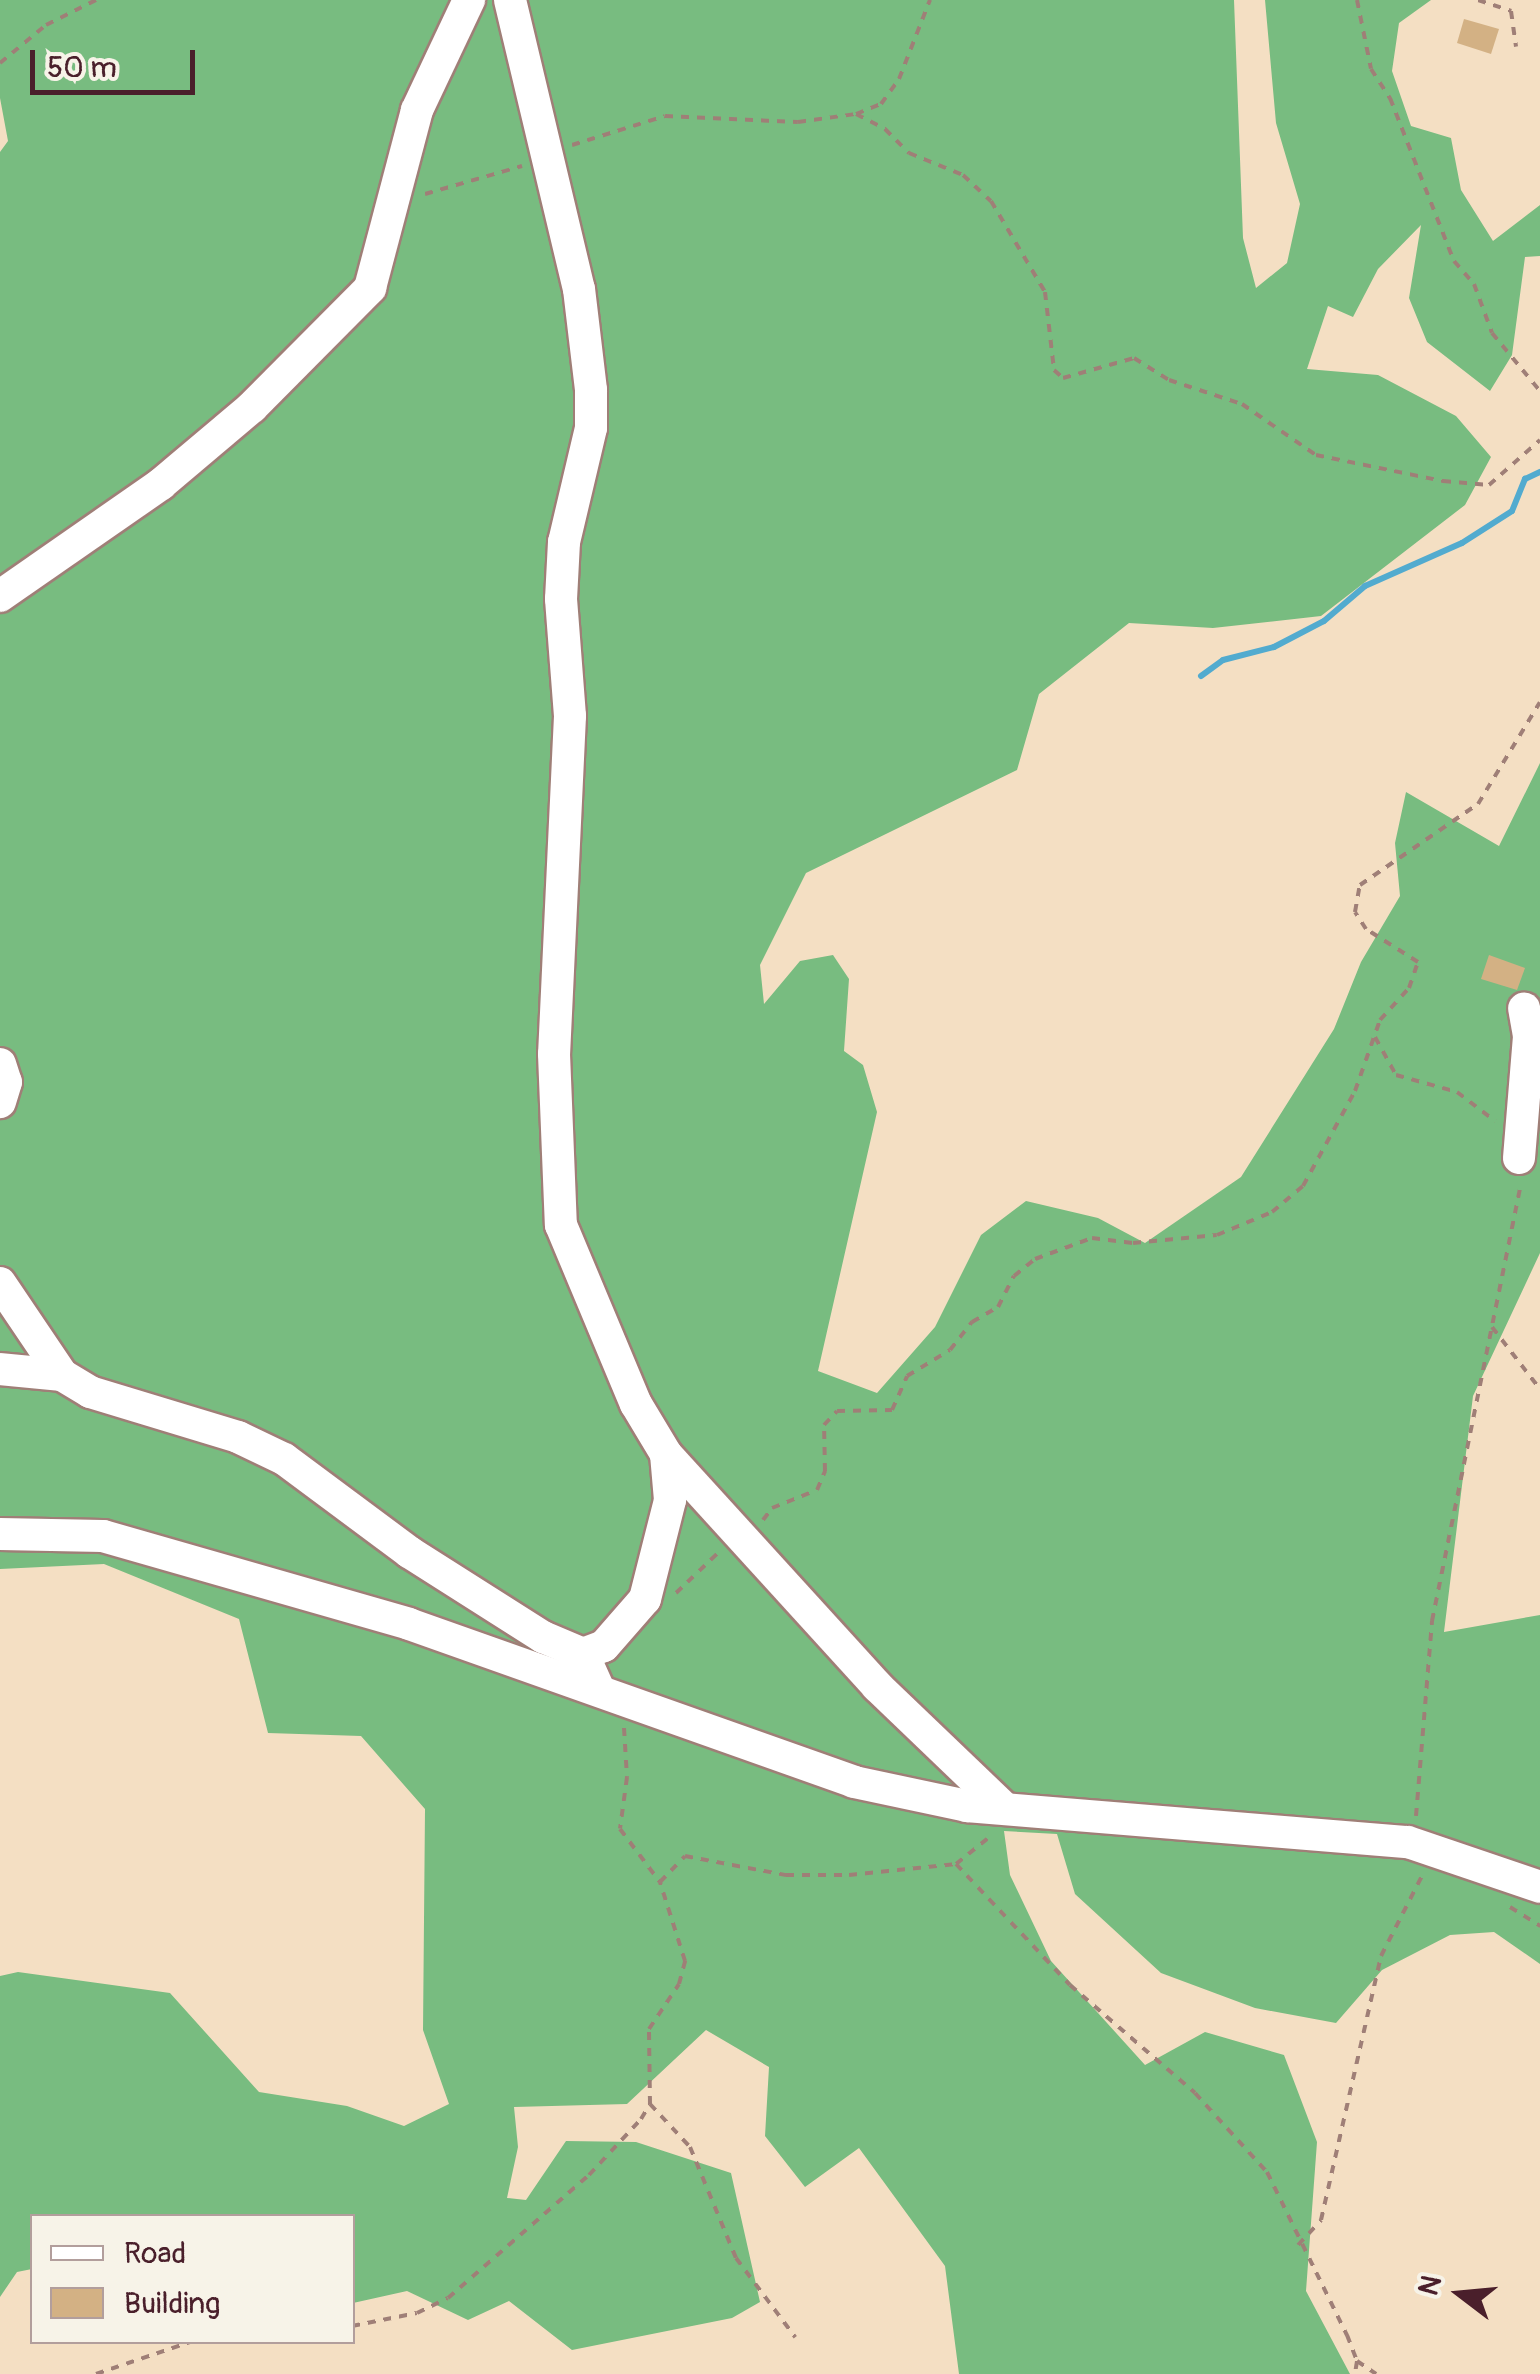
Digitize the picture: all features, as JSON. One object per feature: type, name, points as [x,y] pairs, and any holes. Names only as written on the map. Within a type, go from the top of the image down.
[{"type":"street","points":[[0,596],[162,484],[252,407],[370,288],[417,110],[469,0]]},
{"type":"street","points":[[510,0],[578,289],[591,390],[591,428],[564,542],[561,599],[570,716],[554,1054],[557,1192],[571,1254],[636,1404],[666,1454],[878,1686],[1017,1809]]},
{"type":"street","points":[[1519,1158],[1529,1036],[1524,1008]]},
{"type":"street","points":[[0,1064],[6,1082],[0,1102]]},
{"type":"street","points":[[0,1283],[62,1375],[90,1392],[238,1437],[284,1459],[409,1552],[543,1636],[583,1654],[599,1690]]},
{"type":"street","points":[[0,1369],[62,1375]]},
{"type":"street","points":[[583,1654],[604,1646],[639,1606],[660,1552],[670,1500],[666,1454]]},
{"type":"street","points":[[0,1534],[103,1536],[410,1624],[854,1782],[1017,1809],[1416,1857],[1540,1887]]},
{"type":"path","points":[[0,63],[46,25],[96,0]]},
{"type":"path","points":[[391,214],[429,192],[492,178],[547,154],[666,116],[798,122],[856,114],[881,104],[899,79],[930,0]]},
{"type":"path","points":[[1356,0],[1371,69],[1390,98],[1454,261],[1474,284],[1492,333],[1540,391]]},
{"type":"path","points":[[1478,0],[1512,11],[1516,47]]},
{"type":"path","points":[[856,114],[885,129],[909,153],[962,175],[991,201],[1045,292],[1054,370],[1063,378],[1134,358],[1168,380],[1242,404],[1316,455],[1444,481],[1489,485],[1540,440]]},
{"type":"path","points":[[639,1606],[674,1594],[728,1544],[743,1540],[772,1508],[817,1490],[824,1471],[824,1425],[837,1411],[892,1410],[906,1376],[950,1350],[972,1322],[998,1307],[1014,1276],[1035,1259],[1092,1238],[1133,1243],[1217,1234],[1272,1212],[1302,1186],[1330,1142],[1375,1034],[1409,988],[1418,962],[1366,929],[1355,912],[1360,885],[1478,804],[1540,702]]},
{"type":"path","points":[[1298,2245],[1321,2220],[1365,2010],[1416,1857],[1432,1621],[1509,1262],[1519,1158],[1513,1138],[1482,1108],[1435,1083],[1396,1074],[1375,1034]]},
{"type":"path","points":[[1492,1327],[1540,1390]]},
{"type":"path","points":[[355,2325],[417,2313],[473,2280],[589,2175],[650,2104],[650,2028],[679,1984],[685,1961],[660,1882],[620,1829],[627,1777],[623,1718],[599,1690]]},
{"type":"path","points":[[660,1882],[685,1856],[815,1876],[956,1864],[1017,1809]]},
{"type":"path","points":[[956,1864],[1070,1985],[1250,2150],[1267,2172],[1298,2245],[1357,2361],[1376,2374]]},
{"type":"path","points":[[650,2104],[690,2147],[736,2258],[795,2337]]},
{"type":"path","points":[[96,2374],[184,2344]]},
{"type":"path","points":[[1355,2374],[1357,2361]]},
{"type":"green space","points":[[0,0],[1234,0],[1243,238],[1256,288],[1287,263],[1300,204],[1276,123],[1265,0],[1431,0],[1399,23],[1392,71],[1411,126],[1451,138],[1461,190],[1493,241],[1540,205],[1540,256],[1525,257],[1512,355],[1490,391],[1427,342],[1409,298],[1421,225],[1378,269],[1353,317],[1328,306],[1307,369],[1378,375],[1456,416],[1491,457],[1465,505],[1321,616],[1213,628],[1129,623],[1039,694],[1017,770],[806,873],[760,965],[764,1004],[800,961],[833,955],[849,979],[844,1051],[863,1065],[877,1112],[818,1371],[877,1393],[935,1327],[981,1235],[1026,1201],[1098,1218],[1145,1243],[1241,1177],[1334,1029],[1361,962],[1400,896],[1395,843],[1406,792],[1499,846],[1540,763],[1540,1253],[1473,1396],[1444,1632],[1540,1615],[1540,1964],[1494,1932],[1450,1935],[1382,1970],[1336,2023],[1255,2008],[1161,1973],[1075,1894],[1057,1834],[1004,1831],[1010,1875],[1051,1961],[1145,2065],[1205,2032],[1284,2055],[1317,2142],[1306,2291],[1350,2374],[959,2374],[945,2266],[859,2148],[805,2187],[765,2136],[769,2067],[706,2030],[627,2104],[514,2107],[518,2147],[507,2198],[526,2200],[566,2141],[636,2142],[731,2173],[760,2302],[732,2318],[572,2350],[509,2301],[468,2320],[407,2291],[355,2303],[355,2214],[30,2214],[30,2269],[17,2272],[0,2297],[0,1976],[18,1972],[170,1993],[259,2092],[347,2106],[404,2126],[449,2104],[423,2030],[425,1809],[361,1736],[268,1733],[239,1619],[104,1564],[0,1569],[0,152],[8,141],[0,98]]},
{"type":"building","points":[[1464,19],[1499,29],[1491,54],[1457,43]]},
{"type":"building","points":[[1489,955],[1525,968],[1517,990],[1481,979]]},
{"type":"waterway","points":[[1201,676],[1223,660],[1274,647],[1324,621],[1365,586],[1462,543],[1512,511],[1525,479],[1540,472]]}]
